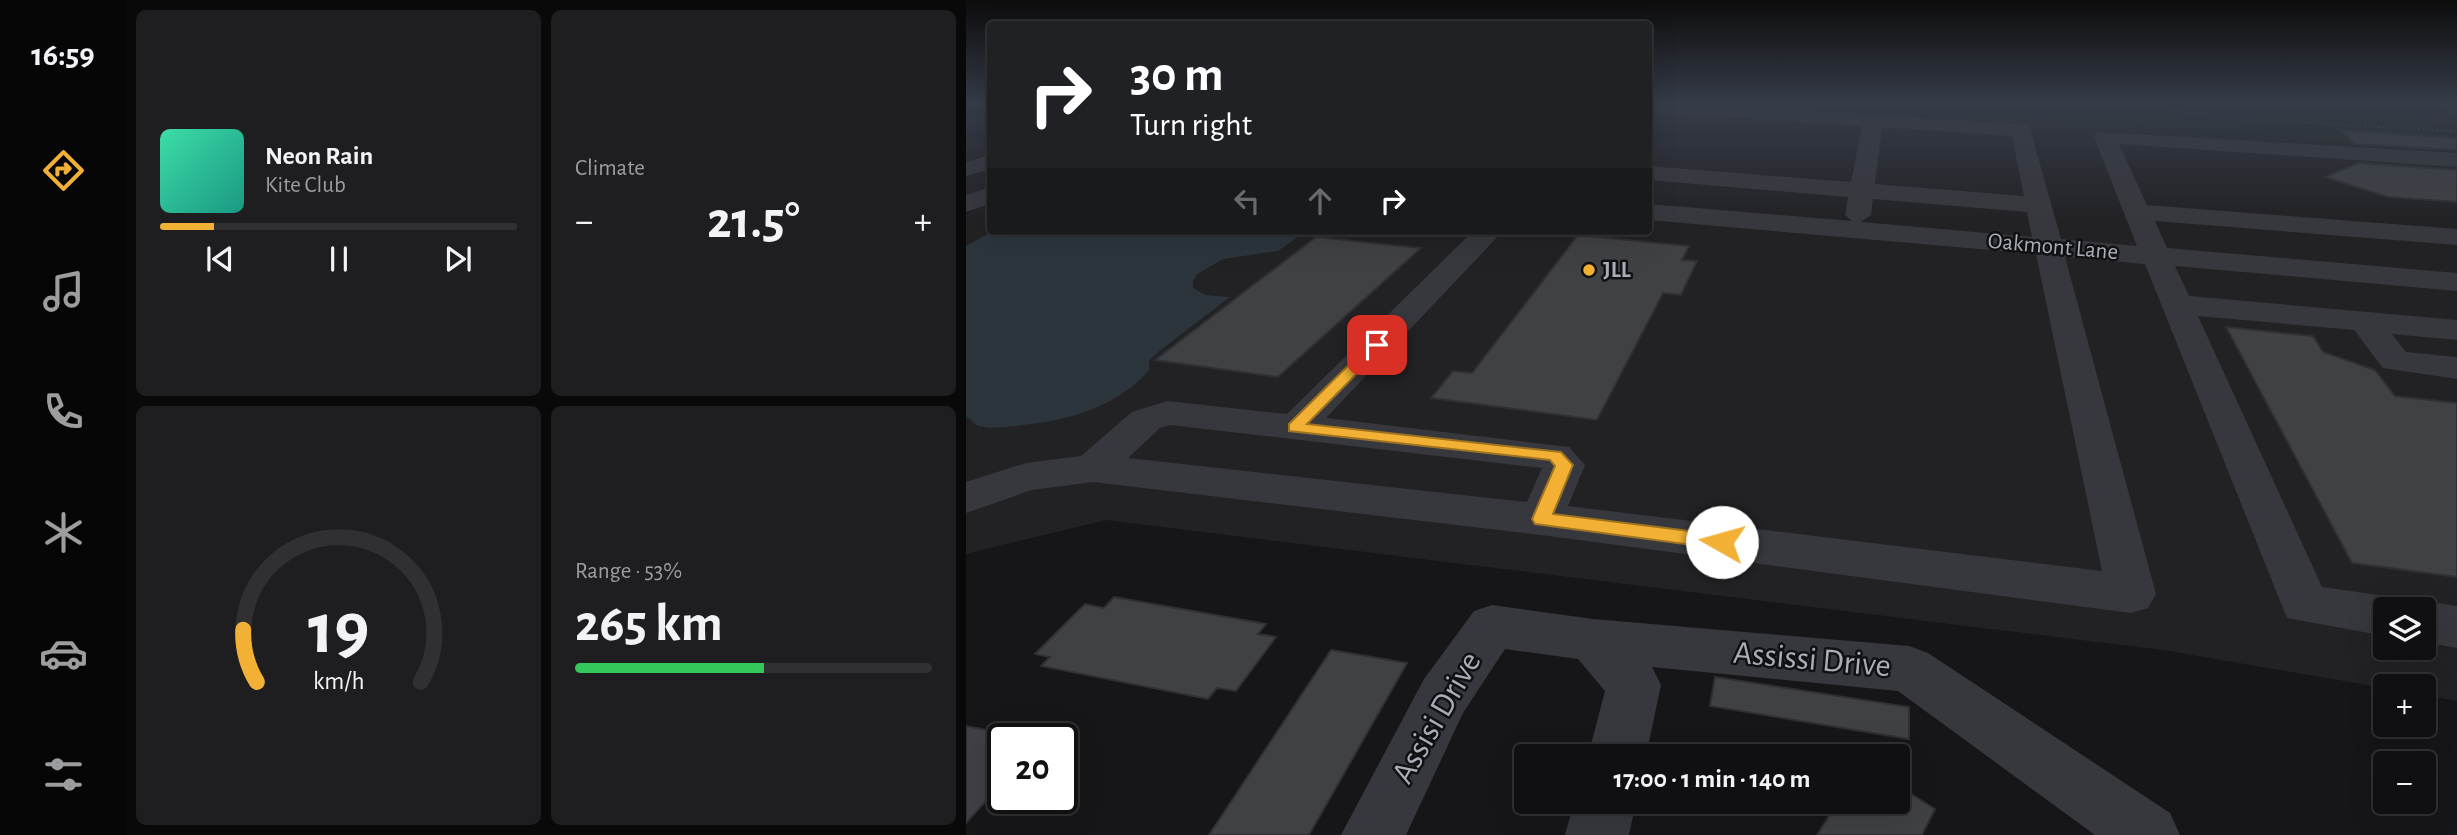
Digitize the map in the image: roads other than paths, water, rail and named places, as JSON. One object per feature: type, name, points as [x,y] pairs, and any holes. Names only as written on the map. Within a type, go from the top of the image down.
[{"type":"street","points":[[1860,203],[1869,143]]},
{"type":"street","points":[[966,498],[1026,477],[1093,468],[1541,519],[2131,594],[2024,143]]},
{"type":"street","points":[[2107,143],[2305,604],[2373,614]]},
{"type":"street","points":[[2196,143],[2457,160]]},
{"type":"street","points":[[1652,157],[1860,203]]},
{"type":"street","points":[[966,169],[987,163]]},
{"type":"street","points":[[1652,174],[1860,203],[2035,195]]},
{"type":"street","points":[[966,204],[987,196]]},
{"type":"street","name":"Oakmont Lane","points":[[1652,199],[1860,203],[2045,240],[2457,282]]},
{"type":"street","points":[[2313,202],[2412,211],[2457,226]]},
{"type":"street","name":"Oakmont Lane","points":[[1652,212],[1860,203]]},
{"type":"street","points":[[2136,212],[2457,237]]},
{"type":"street","points":[[1295,428],[1485,235]]},
{"type":"street","name":"Oakmont Lane","points":[[2153,250],[2457,268]]},
{"type":"street","points":[[2176,304],[2457,330]]},
{"type":"street","points":[[2364,321],[2395,361],[2457,368]]},
{"type":"street","points":[[1093,468],[1146,420],[1167,414],[1555,456],[1564,465],[1541,519]]},
{"type":"street","points":[[2436,624],[2457,627]]},
{"type":"street","name":"Assisi Drive","points":[[1373,835],[1443,696],[1492,626],[1593,640]]},
{"type":"street","points":[[1593,640],[1634,685],[1619,744]]},
{"type":"street","name":"Assissi Drive","points":[[1593,640],[1909,668],[2148,835]]},
{"type":"street","points":[[1597,835],[1602,814]]},
{"type":"place","name":"JLL","points":[[1589,270]]}]
